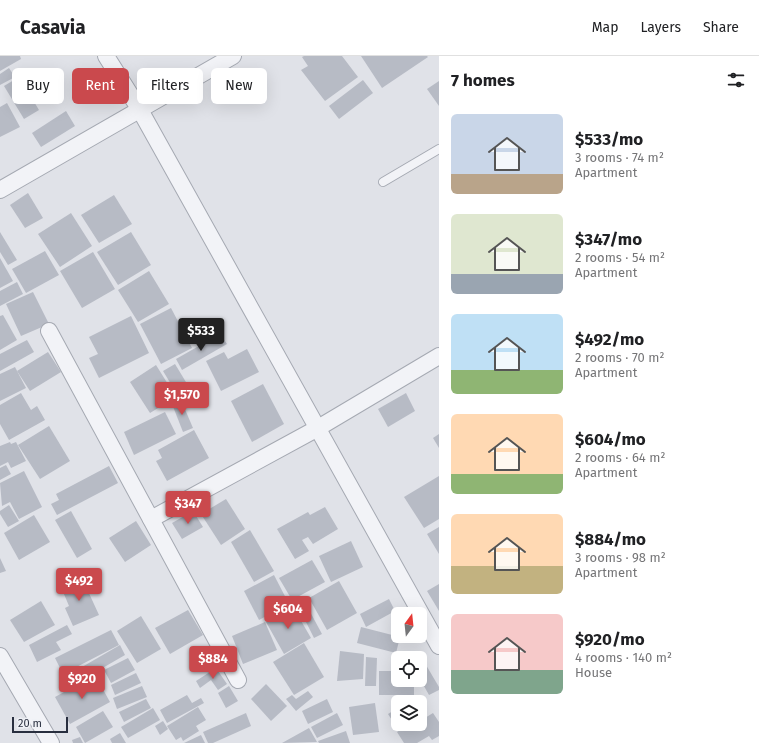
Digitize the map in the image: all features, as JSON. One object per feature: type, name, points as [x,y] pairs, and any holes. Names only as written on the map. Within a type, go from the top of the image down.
[{"type":"street","points":[[106,56],[140,110],[439,646]]},
{"type":"street","points":[[0,190],[232,56]]},
{"type":"street","points":[[49,331],[238,680]]},
{"type":"street","points":[[151,519],[318,428],[439,356]]},
{"type":"street","points":[[0,656],[51,743]]},
{"type":"lane","points":[[383,182],[439,148]]},
{"type":"building","points":[[0,56],[20,56],[21,59],[0,71]]},
{"type":"building","points":[[342,56],[358,77],[325,101],[301,70],[308,66],[302,57]]},
{"type":"building","points":[[361,56],[427,56],[428,57],[382,88]]},
{"type":"building","points":[[9,68],[12,72],[12,79],[0,85],[0,74]]},
{"type":"building","points":[[363,80],[373,93],[339,119],[329,106]]},
{"type":"building","points":[[12,81],[12,99],[4,86]]},
{"type":"building","points":[[439,81],[439,106],[427,89]]},
{"type":"building","points":[[7,103],[20,127],[0,137],[0,107]]},
{"type":"building","points":[[15,104],[35,104],[39,110],[24,119]]},
{"type":"building","points":[[66,111],[75,126],[41,147],[32,133]]},
{"type":"building","points":[[28,193],[43,218],[25,228],[10,205]]},
{"type":"building","points":[[114,195],[132,224],[99,243],[81,215]]},
{"type":"building","points":[[71,213],[92,246],[60,267],[38,234]]},
{"type":"building","points":[[0,232],[17,260],[8,265],[0,252]]},
{"type":"building","points":[[131,232],[151,265],[118,285],[97,252]]},
{"type":"building","points":[[45,251],[59,275],[26,293],[12,269]]},
{"type":"building","points":[[93,252],[115,289],[82,308],[60,271]]},
{"type":"building","points":[[0,258],[13,281],[0,288]]},
{"type":"building","points":[[149,271],[169,304],[138,322],[118,290]]},
{"type":"building","points":[[17,282],[23,294],[0,306],[0,291]]},
{"type":"building","points":[[33,292],[49,324],[21,336],[6,304]]},
{"type":"building","points":[[171,308],[192,348],[161,364],[140,324]]},
{"type":"building","points":[[3,315],[17,340],[0,350],[0,316]]},
{"type":"building","points":[[131,316],[149,353],[99,378],[89,358],[98,354],[89,337]]},
{"type":"building","points":[[220,334],[227,344],[182,370],[176,359]]},
{"type":"building","points":[[27,340],[34,352],[0,371],[0,354]]},
{"type":"building","points":[[247,349],[259,372],[221,391],[206,361],[224,352],[228,359]]},
{"type":"building","points":[[48,352],[61,372],[30,391],[17,371]]},
{"type":"building","points":[[175,364],[192,392],[180,399],[163,371]]},
{"type":"building","points":[[156,365],[176,397],[150,413],[130,382]]},
{"type":"building","points":[[15,367],[26,388],[0,401],[0,374]]},
{"type":"building","points":[[263,384],[284,424],[252,442],[231,401]]},
{"type":"building","points":[[21,393],[31,410],[37,406],[45,420],[9,440],[0,424],[0,405]]},
{"type":"building","points":[[406,393],[415,411],[388,427],[378,409]]},
{"type":"building","points":[[181,400],[193,428],[183,432],[172,404]]},
{"type":"building","points":[[165,412],[176,434],[134,455],[124,432]]},
{"type":"building","points":[[49,426],[70,461],[40,479],[18,445]]},
{"type":"building","points":[[194,430],[209,458],[167,481],[156,461],[162,458],[158,450]]},
{"type":"building","points":[[439,434],[439,448],[433,438]]},
{"type":"building","points":[[10,442],[11,444],[16,442],[26,461],[11,468],[8,462],[0,466],[0,446]]},
{"type":"building","points":[[6,465],[11,474],[0,480],[0,468]]},
{"type":"building","points":[[109,466],[118,483],[57,515],[51,504],[59,500],[56,494]]},
{"type":"building","points":[[24,471],[42,507],[19,519],[10,502],[2,506],[0,483]]},
{"type":"building","points":[[439,476],[439,519],[424,528],[404,497]]},
{"type":"building","points":[[226,499],[245,529],[221,545],[201,514]]},
{"type":"building","points":[[9,505],[19,521],[8,527],[0,514],[0,511]]},
{"type":"building","points":[[325,507],[338,529],[313,544],[308,537],[302,540],[309,551],[295,559],[277,529],[308,512],[310,515]]},
{"type":"building","points":[[71,511],[92,549],[77,558],[55,520]]},
{"type":"building","points":[[193,511],[203,527],[182,539],[172,523]]},
{"type":"building","points":[[34,515],[50,542],[19,560],[4,533]]},
{"type":"building","points":[[136,521],[151,545],[125,562],[109,538]]},
{"type":"building","points":[[439,527],[439,554],[427,534]]},
{"type":"building","points":[[250,530],[274,571],[254,582],[231,542]]},
{"type":"building","points":[[351,541],[363,567],[331,582],[319,556]]},
{"type":"building","points":[[0,558],[6,571],[0,573]]},
{"type":"building","points":[[312,560],[325,582],[292,600],[279,578]]},
{"type":"building","points":[[274,575],[289,604],[259,620],[244,591]]},
{"type":"building","points":[[82,578],[99,615],[73,626],[65,608],[69,606],[61,587]]},
{"type":"building","points":[[339,581],[357,613],[327,630],[309,598]]},
{"type":"building","points":[[439,584],[439,611],[427,591]]},
{"type":"building","points":[[389,599],[393,607],[391,607],[391,613],[366,627],[360,614]]},
{"type":"building","points":[[41,601],[55,625],[24,642],[10,620]]},
{"type":"building","points":[[293,607],[311,638],[284,654],[266,622]]},
{"type":"building","points":[[308,608],[322,634],[314,638],[301,612]]},
{"type":"building","points":[[188,610],[203,635],[170,654],[155,628]]},
{"type":"building","points":[[141,616],[161,649],[137,663],[117,631]]},
{"type":"building","points":[[265,622],[277,650],[243,664],[232,636]]},
{"type":"building","points":[[67,625],[72,634],[56,642],[61,650],[37,662],[29,645]]},
{"type":"building","points":[[361,627],[391,635],[391,643],[398,643],[396,651],[391,652],[357,643]]},
{"type":"building","points":[[111,630],[119,645],[63,674],[55,658]]},
{"type":"building","points":[[304,643],[324,677],[294,695],[273,662]]},
{"type":"building","points":[[120,645],[125,655],[87,677],[82,667]]},
{"type":"building","points":[[340,651],[364,654],[363,679],[337,681]]},
{"type":"building","points":[[366,657],[377,658],[376,686],[365,686]]},
{"type":"building","points":[[128,658],[135,670],[111,683],[104,670]]},
{"type":"building","points":[[427,667],[439,687],[439,690],[429,695],[424,687],[427,687]]},
{"type":"building","points":[[216,668],[227,684],[218,690],[211,680],[200,688],[196,681]]},
{"type":"building","points":[[379,671],[391,671],[391,687],[414,687],[414,695],[379,695]]},
{"type":"building","points":[[136,673],[141,683],[115,695],[111,685]]},
{"type":"building","points":[[95,675],[110,702],[70,724],[55,697]]},
{"type":"building","points":[[266,684],[287,706],[271,721],[251,699]]},
{"type":"building","points":[[142,686],[147,697],[117,709],[113,698]]},
{"type":"building","points":[[229,686],[238,701],[226,708],[218,693]]},
{"type":"building","points":[[308,691],[313,697],[296,711],[286,699],[292,695],[296,699]]},
{"type":"building","points":[[187,695],[192,703],[201,698],[204,703],[167,723],[160,710]]},
{"type":"building","points":[[146,699],[151,708],[124,722],[119,712]]},
{"type":"building","points":[[327,699],[333,712],[308,724],[302,711]]},
{"type":"building","points":[[375,703],[379,732],[353,735],[349,707]]},
{"type":"building","points":[[198,707],[206,720],[196,726],[199,731],[183,741],[181,737],[176,740],[167,726]]},
{"type":"building","points":[[153,708],[160,720],[128,738],[121,727]]},
{"type":"building","points":[[103,711],[113,727],[85,743],[76,727]]},
{"type":"building","points":[[246,713],[251,726],[213,743],[208,743],[203,732]]},
{"type":"building","points":[[337,713],[343,725],[317,738],[311,727]]},
{"type":"building","points":[[433,713],[439,722],[439,736],[432,740],[429,736],[417,743],[404,743],[397,732],[427,731],[427,717]]},
{"type":"building","points":[[163,721],[168,729],[160,735],[155,726]]},
{"type":"building","points":[[309,728],[317,742],[282,743]]},
{"type":"building","points":[[346,731],[350,743],[319,743],[318,741]]},
{"type":"building","points":[[120,733],[126,743],[112,743],[110,739]]},
{"type":"building","points":[[201,735],[205,743],[184,743]]},
{"type":"building","points":[[80,737],[83,743],[73,743],[72,740]]}]
